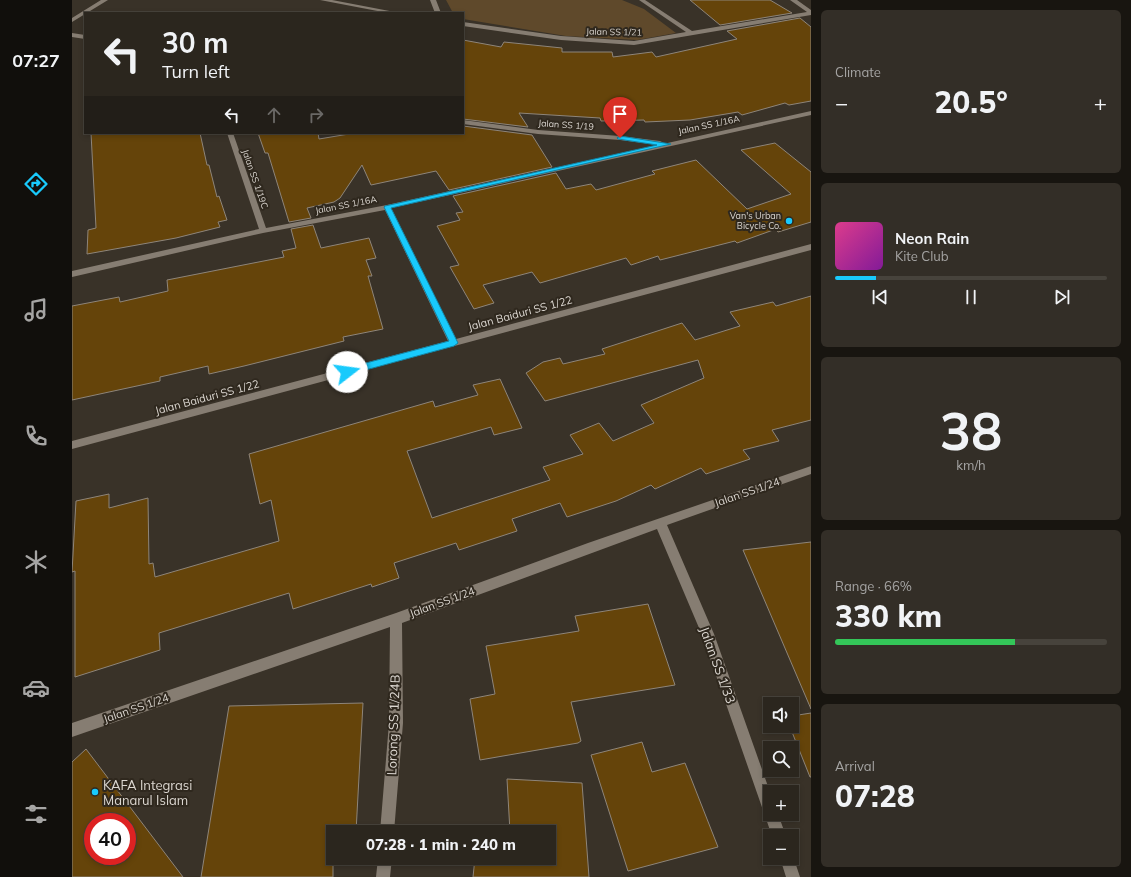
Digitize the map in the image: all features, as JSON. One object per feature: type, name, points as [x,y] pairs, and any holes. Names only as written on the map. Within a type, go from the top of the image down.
[{"type":"street","points":[[85,12],[105,0]]},
{"type":"street","points":[[323,0],[392,12]]},
{"type":"street","points":[[433,0],[438,12]]},
{"type":"street","points":[[642,0],[691,33]]},
{"type":"street","points":[[793,0],[811,13]]},
{"type":"street","points":[[72,20],[84,13]]},
{"type":"street","name":"Jalan SS 1/21","points":[[464,24],[561,38],[634,43],[811,13]]},
{"type":"street","points":[[72,35],[84,37]]},
{"type":"street","name":"Jalan SS 1/16A","points":[[72,274],[263,230],[387,207],[811,113]]},
{"type":"street","name":"Jalan SS 1/19","points":[[464,122],[538,132],[620,138],[668,144]]},
{"type":"street","name":"Jalan SS 1/19C","points":[[230,134],[263,230]]},
{"type":"street","points":[[387,207],[454,343]]},
{"type":"street","name":"Jalan Baiduri SS 1/22","points":[[72,445],[811,247]]},
{"type":"street","name":"Jalan SS 1/24","points":[[72,730],[396,619],[811,470]]},
{"type":"street","name":"Jalan SS 1/33","points":[[660,523],[708,634],[763,790]]},
{"type":"street","name":"Lorong SS 1/24B","points":[[388,825],[396,723],[396,619]]},
{"type":"street","points":[[383,877],[384,865]]},
{"type":"street","points":[[789,865],[793,877]]},
{"type":"shaded area","points":[[446,0],[622,0],[644,9],[676,33],[637,40],[566,36],[464,19],[464,12],[452,12]]},
{"type":"building","points":[[690,0],[770,0],[792,13],[720,25]]},
{"type":"building","points":[[800,18],[811,27],[811,101],[789,105],[785,103],[742,115],[738,112],[690,120],[645,122],[644,120],[601,121],[600,118],[519,113],[528,127],[464,119],[464,40],[501,47],[504,42],[562,48],[562,52],[612,52],[613,57],[652,52],[656,57],[737,39],[727,31]]},
{"type":"building","points":[[464,126],[532,135],[552,167],[449,190],[436,171],[371,185],[362,165],[340,198],[334,202],[307,208],[311,218],[289,222],[268,153],[265,153],[258,134],[318,134],[319,139],[349,134],[464,134]]},
{"type":"building","points":[[91,134],[200,134],[207,165],[209,165],[217,197],[219,196],[227,220],[218,222],[220,227],[176,238],[87,254],[88,230],[96,228]]},
{"type":"building","points":[[775,143],[811,172],[811,222],[778,232],[776,229],[737,243],[735,241],[660,260],[658,256],[631,265],[626,258],[540,283],[532,272],[483,285],[494,303],[474,309],[450,267],[459,265],[437,226],[460,220],[456,213],[463,212],[453,196],[556,173],[566,189],[591,184],[596,190],[655,174],[652,171],[696,160],[747,209],[791,194],[741,150]]},
{"type":"building","points":[[313,225],[321,248],[369,238],[376,258],[366,260],[372,276],[368,276],[383,329],[343,337],[344,341],[209,374],[208,366],[160,377],[160,381],[72,400],[72,306],[119,297],[120,302],[168,291],[167,280],[284,257],[282,251],[296,248],[291,229]]},
{"type":"building","points":[[811,296],[811,420],[772,430],[779,441],[743,450],[750,459],[706,474],[701,468],[655,489],[651,485],[616,501],[567,517],[560,503],[512,519],[517,531],[459,550],[456,543],[394,563],[399,578],[372,587],[371,584],[293,609],[289,593],[159,633],[160,650],[75,677],[75,571],[72,572],[76,501],[109,494],[109,508],[148,498],[149,564],[153,563],[155,577],[279,541],[271,500],[260,504],[249,454],[433,401],[435,407],[478,395],[473,385],[500,379],[522,428],[494,435],[491,427],[407,451],[432,518],[550,480],[543,467],[583,454],[570,435],[599,423],[613,441],[654,423],[641,405],[704,378],[698,360],[545,401],[526,373],[543,362],[560,358],[563,364],[605,354],[602,349],[682,323],[695,340],[740,326],[730,312],[773,302],[776,306]]},
{"type":"building","points":[[811,542],[811,709],[743,550]]},
{"type":"building","points":[[648,604],[675,685],[571,702],[581,741],[578,743],[480,760],[470,699],[495,694],[486,646],[579,631],[575,616]]},
{"type":"building","points":[[363,703],[356,825],[326,825],[326,865],[333,865],[333,877],[201,877],[229,706]]},
{"type":"building","points":[[811,713],[811,777],[799,750],[799,741],[796,741],[792,733],[799,733],[799,715]]},
{"type":"building","points":[[642,742],[652,772],[685,763],[718,847],[628,871],[591,755]]},
{"type":"building","name":"KAFA Integrasi Manarul Islam","points":[[86,749],[134,813],[84,813],[84,865],[136,865],[136,815],[183,877],[72,877],[72,762]]},
{"type":"building","points":[[507,779],[582,783],[589,877],[473,877],[474,865],[556,865],[556,825],[510,825]]},
{"type":"place","name":"Van's Urban Bicycle Co.","points":[[789,221]]},
{"type":"place","name":"KAFA Integrasi Manarul Islam","points":[[95,792]]},
{"type":"route","points":[[347,372],[454,343],[387,207],[668,144],[620,138]]}]
